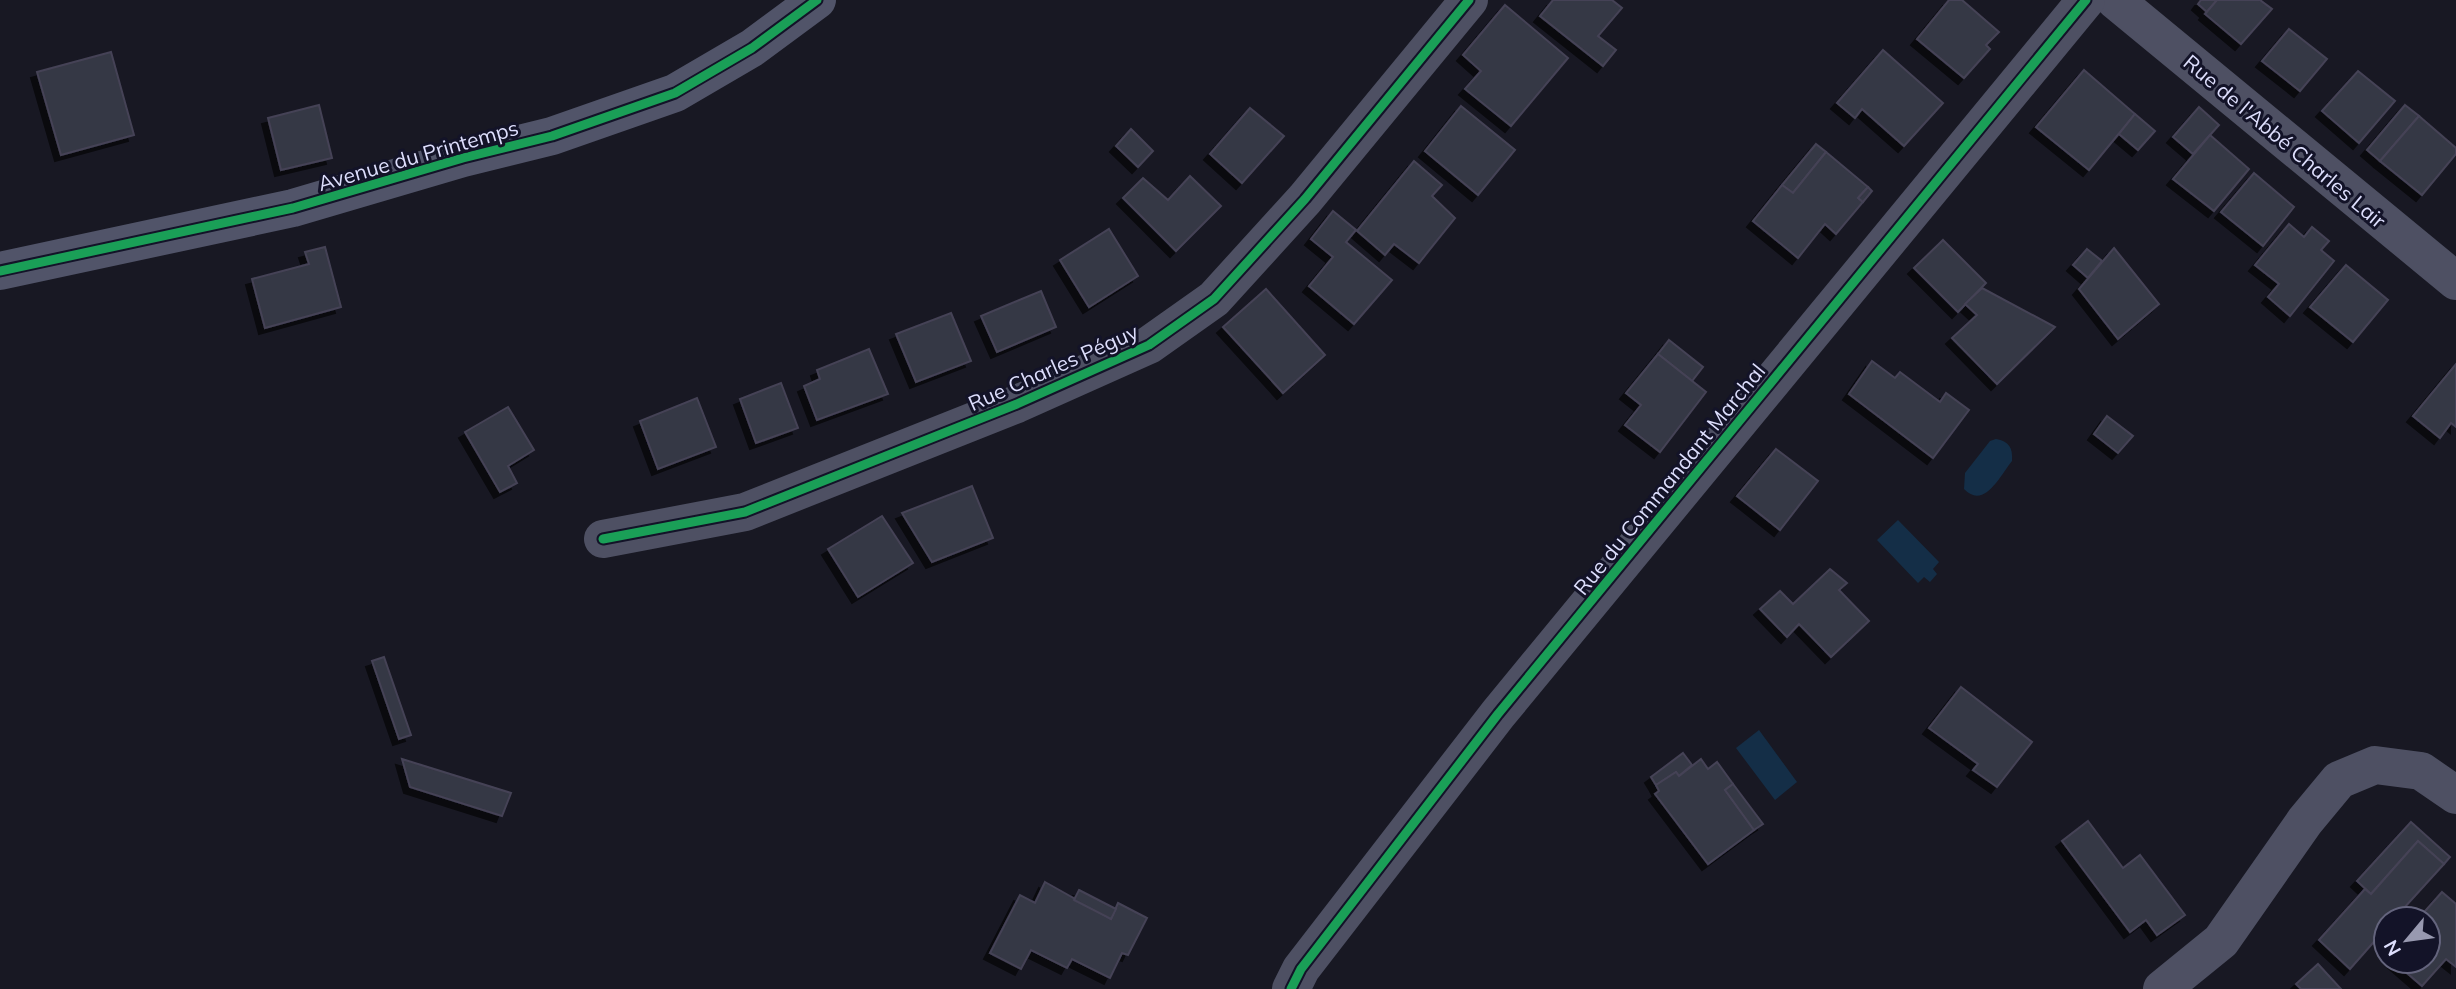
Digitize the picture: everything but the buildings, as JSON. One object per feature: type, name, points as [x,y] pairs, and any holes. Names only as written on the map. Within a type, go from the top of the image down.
[{"type":"street","name":"Avenue du Printemps","points":[[0,271],[293,208],[463,158],[552,136],[675,93],[752,48],[817,0]]},
{"type":"street","name":"Rue Charles Péguy","points":[[603,539],[746,512],[1017,404],[1149,345],[1214,299],[1305,199],[1469,0]]},
{"type":"street","name":"Rue du Commandant Marchal","points":[[1291,989],[1301,969],[1498,714],[2086,0]]},
{"type":"street","name":"Rue de l'Abbé Charles Lair","points":[[2115,0],[2456,281]]},
{"type":"street","points":[[2162,989],[2221,942],[2305,821],[2339,780],[2375,765],[2421,771],[2456,795]]},
{"type":"water","points":[[1996,439],[2009,446],[2012,461],[1991,489],[1978,496],[1971,494],[1964,489],[1965,473],[1990,441]]},
{"type":"water","points":[[1898,520],[1939,562],[1933,569],[1937,574],[1930,582],[1924,577],[1918,583],[1877,540]]},
{"type":"water","points":[[1759,730],[1797,782],[1775,800],[1736,748]]},
{"type":"cycle path","points":[[0,271],[293,208],[463,158],[552,136],[675,93],[752,48],[817,0]]},
{"type":"cycle path","points":[[603,539],[745,512],[1017,404],[1149,345],[1214,299],[1305,199],[1469,0]]},
{"type":"cycle path","points":[[1291,989],[1301,969],[1498,714],[2086,0]]}]
